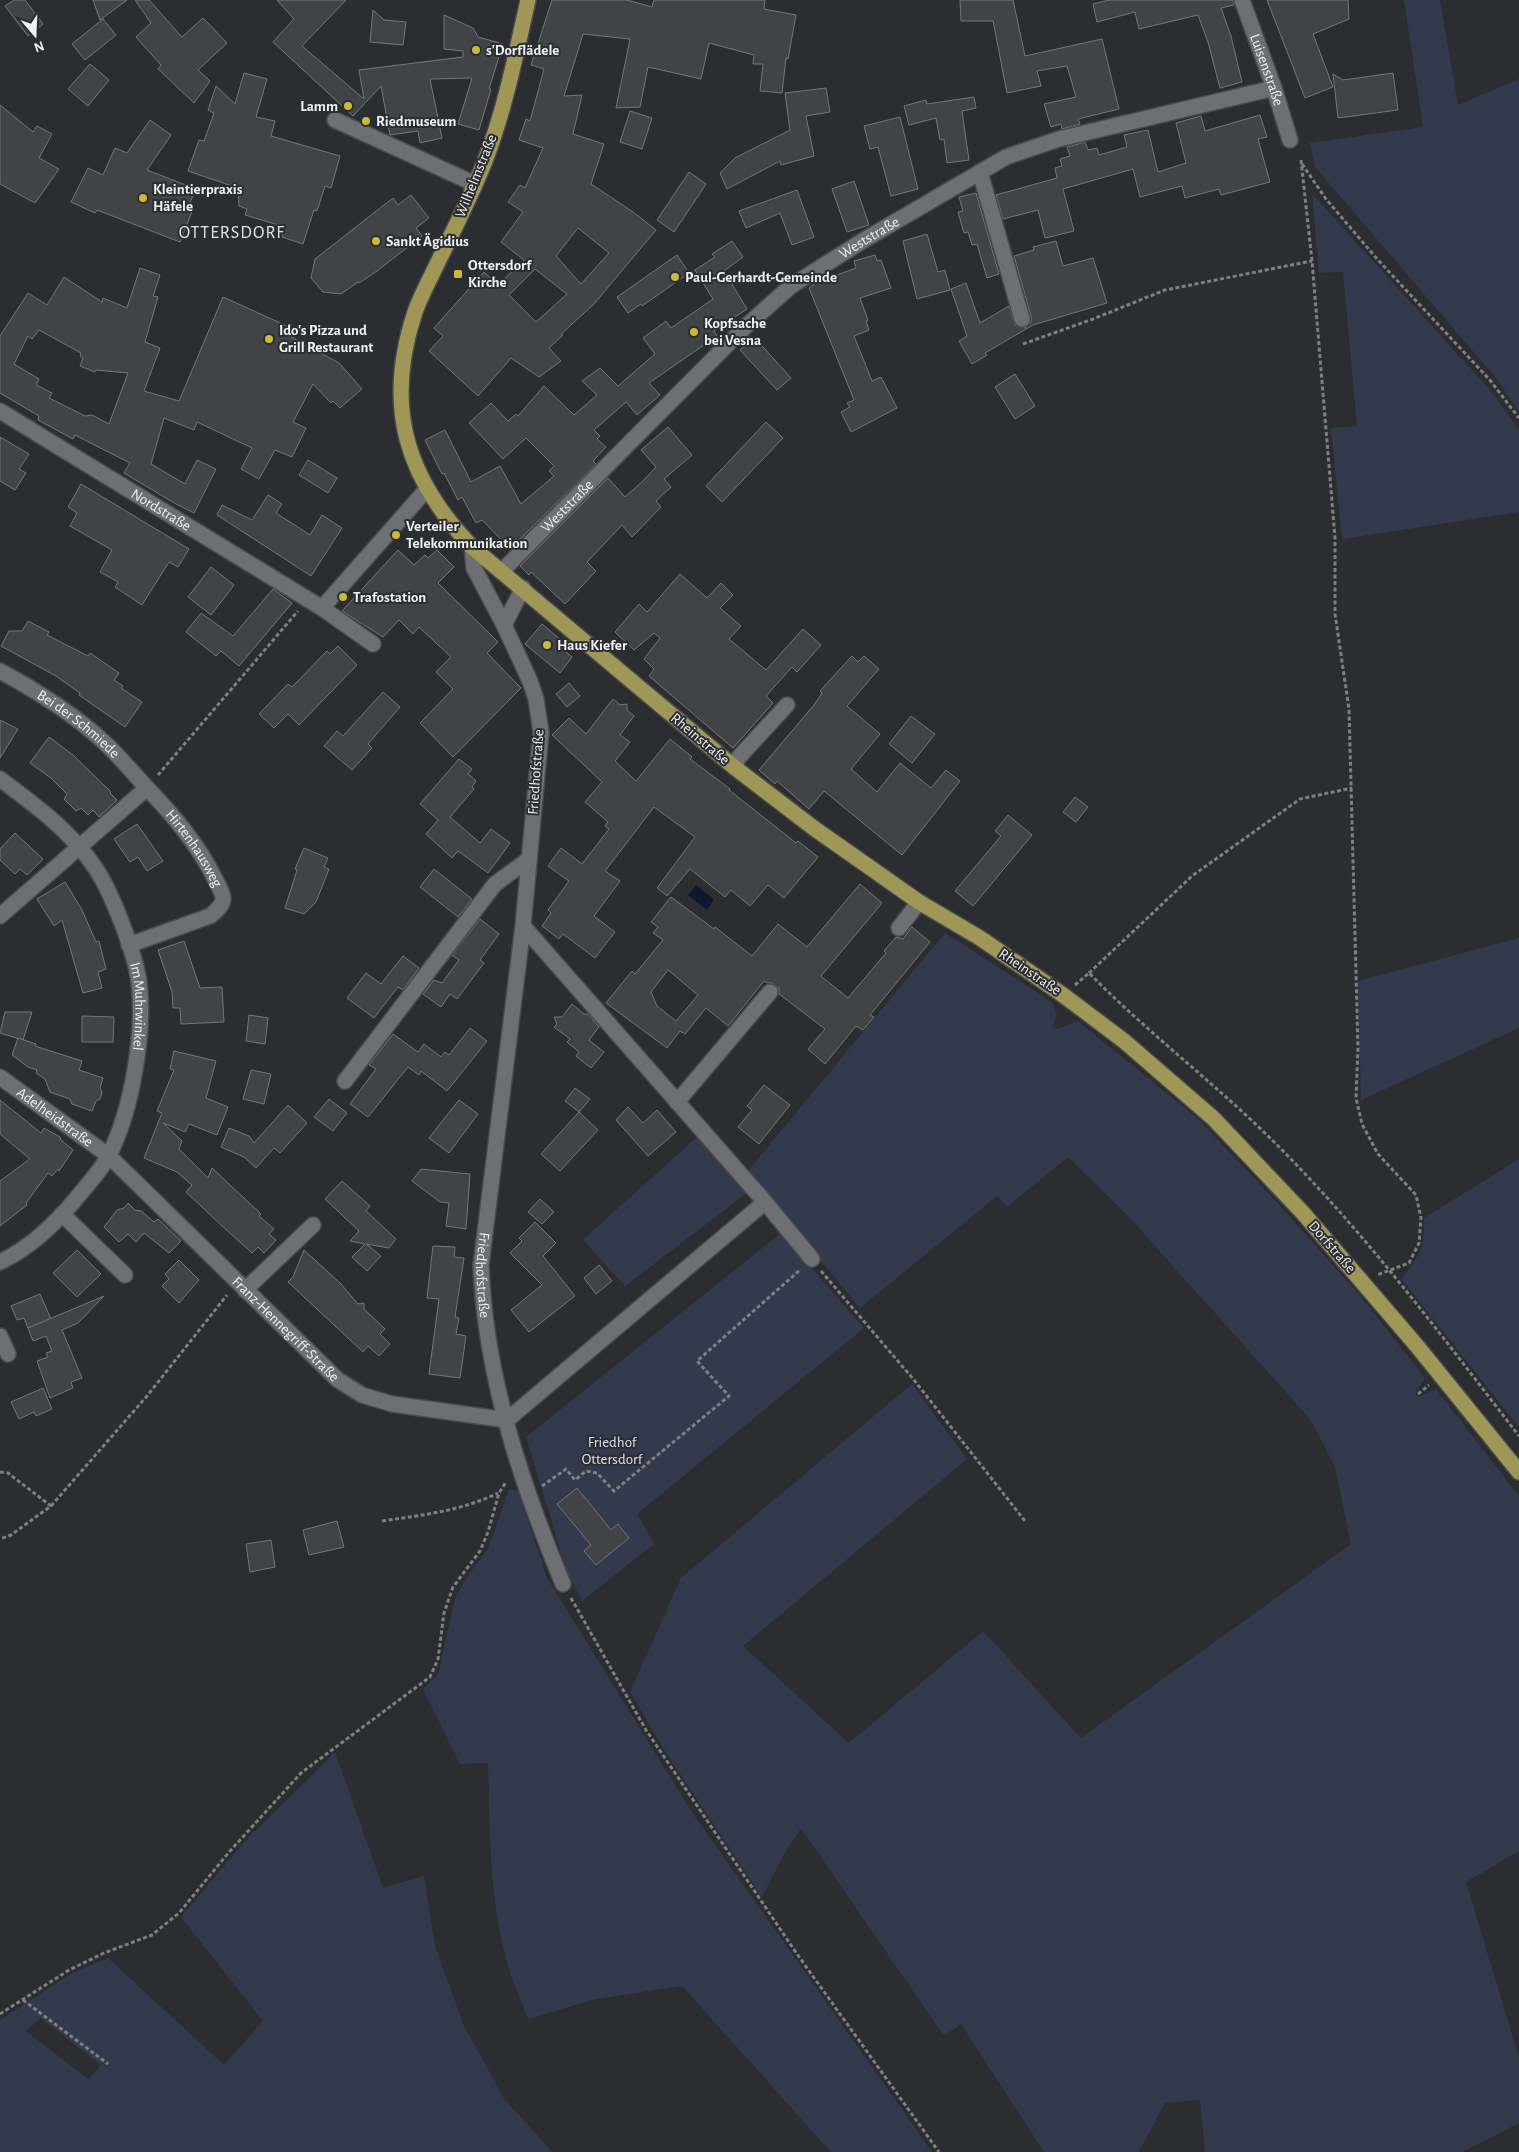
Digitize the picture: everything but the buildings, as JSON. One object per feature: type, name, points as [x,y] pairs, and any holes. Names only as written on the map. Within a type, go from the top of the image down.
[{"type":"main road","name":"Wilhelmstraße","points":[[406,345],[416,310],[475,184],[489,149],[510,81],[528,0]]},
{"type":"main road","name":"Rheinstraße","points":[[406,345],[401,371],[401,420],[408,445],[417,470],[427,489],[452,526],[472,547],[734,767],[815,828],[919,902],[980,938],[1063,995],[1124,1041]]},
{"type":"main road","name":"Dorfstraße","points":[[1124,1041],[1213,1118],[1303,1213],[1417,1346],[1519,1472]]},
{"type":"street","name":"Luisenstraße","points":[[1242,0],[1274,88],[1290,140]]},
{"type":"street","name":"Weststraße","points":[[502,571],[744,328],[791,286],[864,240],[1006,158],[1059,139],[1274,88]]},
{"type":"street","points":[[335,120],[475,184]]},
{"type":"street","points":[[980,172],[1022,319]]},
{"type":"street","name":"Nordstraße","points":[[0,411],[308,599],[373,644]]},
{"type":"street","points":[[322,608],[427,489]]},
{"type":"street","name":"Friedhofstraße","points":[[472,547],[474,568],[504,625],[536,699],[541,732],[523,926],[481,1265],[483,1303],[488,1339],[521,1472],[539,1526],[563,1584]]},
{"type":"street","points":[[504,625],[522,588]]},
{"type":"street","name":"Bei der Schmiede","points":[[0,671],[60,707],[84,725],[106,744],[148,788]]},
{"type":"street","points":[[734,767],[739,757],[787,705]]},
{"type":"street","name":"Im Muhrwinkel","points":[[0,779],[46,813],[95,867],[107,888],[129,945],[139,980],[141,1017],[132,1087],[121,1125],[109,1156],[52,1227],[32,1243],[0,1262]]},
{"type":"street","points":[[0,916],[148,788]]},
{"type":"street","name":"Hirtenhausweg","points":[[129,945],[210,916],[219,909],[223,899],[220,889],[198,849],[172,814],[148,788]]},
{"type":"street","points":[[345,1081],[496,884],[529,859]]},
{"type":"street","points":[[899,928],[919,902]]},
{"type":"street","points":[[523,926],[765,1202],[812,1260]]},
{"type":"street","points":[[677,1102],[770,992]]},
{"type":"street","name":"Adelheidstraße","points":[[0,1077],[109,1156]]},
{"type":"street","name":"Franz-Hennegriff-Straße","points":[[109,1156],[338,1380],[362,1396],[392,1404],[507,1420]]},
{"type":"street","points":[[507,1420],[765,1202]]},
{"type":"street","points":[[62,1214],[125,1276]]},
{"type":"street","points":[[240,1286],[313,1225]]},
{"type":"street","points":[[0,1336],[8,1354]]},
{"type":"path","points":[[1290,140],[1306,172],[1332,206],[1378,260],[1490,379],[1519,418]]},
{"type":"path","points":[[1300,160],[1312,261],[1335,538],[1335,614],[1349,709],[1358,1048],[1356,1098],[1362,1124],[1378,1154],[1416,1196],[1421,1218],[1418,1243],[1409,1263],[1391,1271],[1360,1280]]},
{"type":"path","points":[[1023,344],[1093,319],[1165,290],[1312,261]]},
{"type":"path","points":[[148,788],[308,599]]},
{"type":"path","points":[[1089,973],[1192,876],[1300,799],[1352,788]]},
{"type":"path","points":[[527,1490],[543,1486],[566,1469],[575,1480],[586,1470],[597,1473],[614,1491],[730,1396],[696,1361],[812,1260],[914,1380],[1025,1521]]},
{"type":"path","points":[[0,1539],[11,1535],[51,1506],[240,1286]]},
{"type":"path","points":[[0,1472],[8,1473],[51,1506]]},
{"type":"path","points":[[0,2014],[68,1970],[104,1953],[152,1935],[180,1913],[230,1851],[301,1773],[430,1677],[438,1659],[444,1613],[453,1587],[480,1551],[488,1532],[499,1493],[507,1481],[521,1472]]},
{"type":"path","points":[[382,1521],[456,1510],[481,1502],[499,1493]]},
{"type":"path","points":[[563,1584],[646,1730],[797,1954],[939,2152]]},
{"type":"path","points":[[23,2000],[108,2064]]},
{"type":"green space","points":[[1404,0],[1440,0],[1458,105],[1519,79],[1519,412],[1496,378],[1315,167],[1310,143],[1423,127]]},
{"type":"green space","points":[[1312,194],[1491,391],[1519,430],[1519,512],[1342,539],[1331,428],[1357,426],[1343,272],[1319,273]]},
{"type":"green space","points":[[945,933],[1052,1002],[1057,1015],[1052,1026],[1057,1029],[1078,1021],[1197,1118],[1271,1196],[1358,1293],[1425,1378],[1415,1394],[1418,1397],[1436,1389],[1519,1496],[1519,1851],[1466,1882],[1519,2058],[1519,2123],[1463,2152],[1205,2152],[1200,2100],[1165,2103],[1139,2152],[1044,2152],[961,2024],[944,2036],[801,1828],[786,1851],[762,1897],[666,1753],[630,1692],[681,1578],[912,1384],[967,1459],[743,1646],[849,1743],[983,1631],[1081,1738],[1351,1544],[1335,1467],[1310,1419],[1128,1216],[1068,1157],[1007,1207],[997,1196],[860,1308],[747,1172]]},
{"type":"green space","points":[[1519,938],[1519,1028],[1361,1100],[1358,981]]},
{"type":"green space","points":[[698,1136],[747,1193],[625,1286],[583,1240]]},
{"type":"green space","points":[[1519,1159],[1519,1427],[1401,1279],[1420,1251],[1424,1218]]},
{"type":"green space","name":"Friedhof Ottersdorf","points":[[781,1233],[864,1328],[637,1514],[654,1544],[582,1601],[566,1569],[526,1437]]},
{"type":"green space","points":[[509,1489],[518,1491],[547,1578],[691,1811],[932,2152],[831,2152],[682,1986],[596,1999],[528,2019],[509,1969],[498,1919],[490,1841],[488,1763],[460,1764],[423,1689],[438,1675],[455,1598],[469,1574],[488,1549]]},
{"type":"green space","points":[[335,1752],[383,1888],[424,1876],[435,1946],[464,2026],[505,2100],[553,2152],[0,2152],[0,2020],[72,1973],[108,1958],[224,2065],[263,2021],[181,1917],[246,1840]],"holes":[[[41,2018],[101,2065],[88,2079],[26,2031]]]},
{"type":"shaded area","points":[[696,885],[714,900],[707,910],[688,895]]},
{"type":"place","name":"s'Dorflädele","points":[[476,50]]},
{"type":"place","name":"Lamm","points":[[348,106]]},
{"type":"place","name":"Riedmuseum","points":[[366,121]]},
{"type":"place","name":"Kleintierpraxis Häfele","points":[[143,198]]},
{"type":"place","name":"Sankt Ägidius","points":[[376,241]]},
{"type":"place","name":"Ottersdorf Kirche","points":[[458,274]]},
{"type":"place","name":"Paul-Gerhardt-Gemeinde","points":[[675,277]]},
{"type":"place","name":"Kopfsache bei Vesna","points":[[694,332]]},
{"type":"place","name":"Ido's Pizza und Grill Restaurant","points":[[269,339]]},
{"type":"place","name":"Verteiler Telekommunikation","points":[[396,535]]},
{"type":"place","name":"Trafostation","points":[[343,597]]},
{"type":"place","name":"Haus Kiefer","points":[[547,645]]},
{"type":"district","name":"OTTERSDORF","points":[[232,233]]}]
